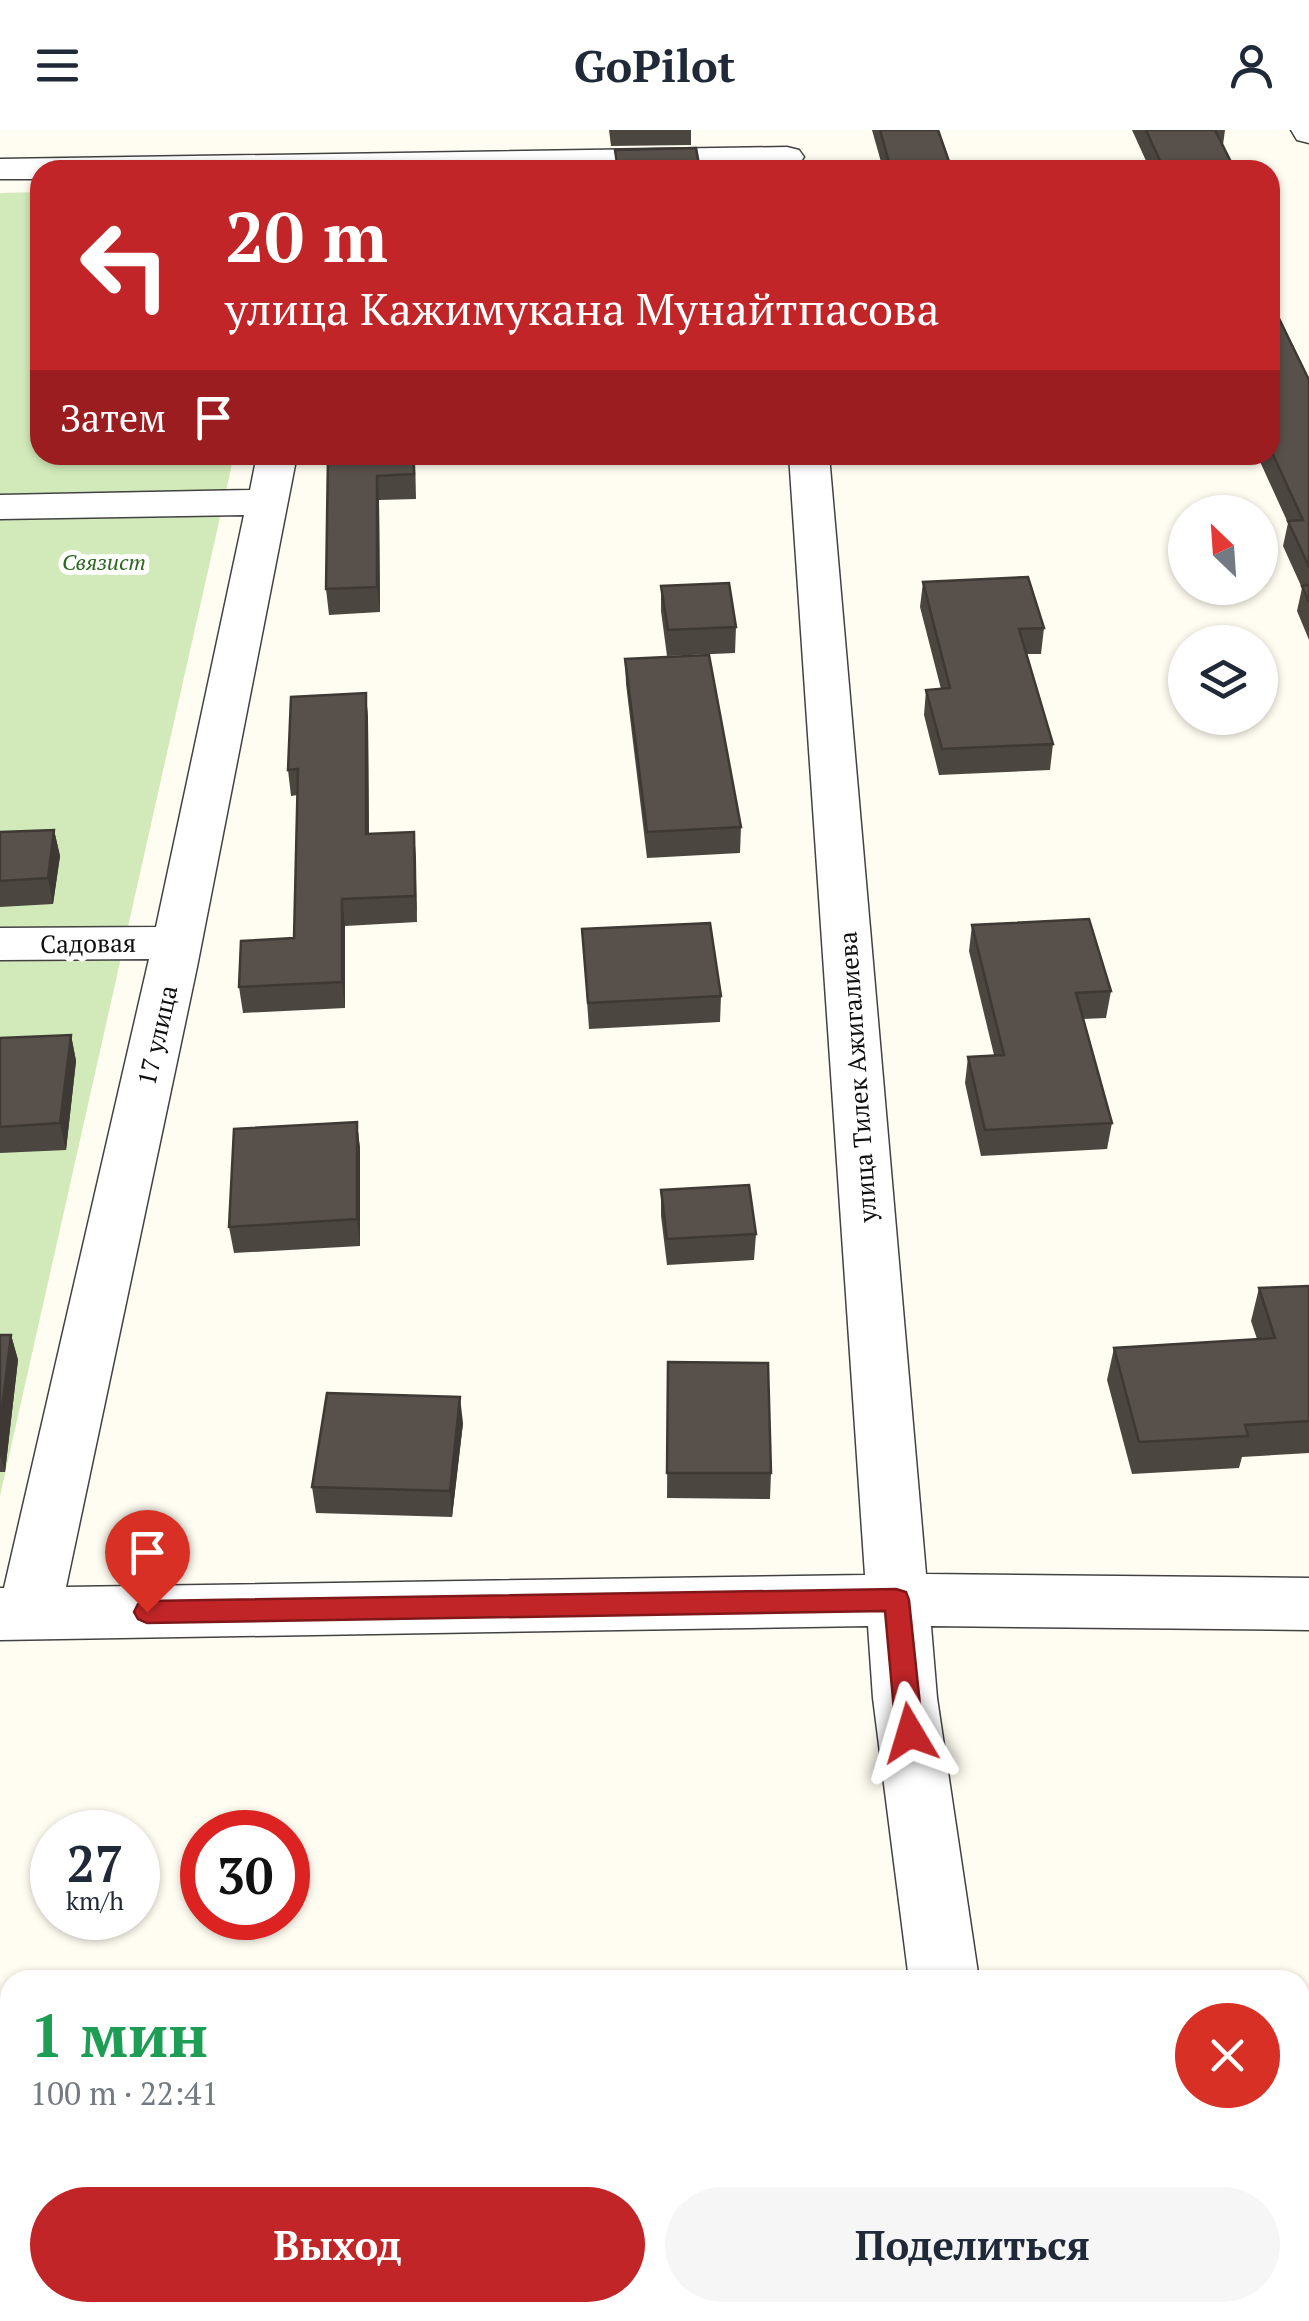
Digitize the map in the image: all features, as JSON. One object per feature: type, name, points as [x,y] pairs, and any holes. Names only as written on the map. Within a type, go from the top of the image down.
[{"type":"street","points":[[100,160],[109,130]]},
{"type":"street","points":[[546,160],[786,152]]},
{"type":"street","points":[[0,170],[30,169]]},
{"type":"street","name":"улица Тилек Ажигалиева","points":[[811,465],[904,1698],[943,1970]]},
{"type":"street","points":[[0,507],[272,478]]},
{"type":"street","name":"17 улица","points":[[14,1614],[177,942],[272,478]]},
{"type":"street","name":"Садовая","points":[[0,944],[177,942]]},
{"type":"street","points":[[14,1614],[896,1600],[1309,1604]]},
{"type":"green space","name":"Связист","points":[[30,192],[30,465],[232,465],[0,1496],[0,193]]},
{"type":"building","points":[[880,130],[938,130],[948,160],[888,160]]},
{"type":"building","points":[[1146,130],[1215,130],[1230,160],[1160,160]]},
{"type":"building","points":[[696,148],[698,160],[616,160],[615,150]]},
{"type":"building","points":[[1280,321],[1309,380],[1309,567],[1288,521],[1303,520],[1278,465]]},
{"type":"building","points":[[328,465],[414,465],[414,474],[377,476],[377,587],[326,589]]},
{"type":"building","points":[[1028,577],[1044,628],[1019,629],[1053,744],[942,749],[926,690],[950,688],[923,582]]},
{"type":"building","points":[[729,583],[736,627],[668,630],[661,586]]},
{"type":"building","points":[[709,655],[741,827],[647,832],[625,659]]},
{"type":"building","points":[[366,693],[366,834],[414,832],[415,896],[342,899],[342,982],[239,987],[241,941],[294,938],[298,769],[288,770],[291,697]]},
{"type":"building","points":[[54,830],[48,878],[0,881],[0,832]]},
{"type":"building","points":[[1089,919],[1111,991],[1076,993],[1112,1123],[985,1130],[968,1057],[1004,1055],[972,925]]},
{"type":"building","points":[[710,923],[721,996],[588,1003],[582,929]]},
{"type":"building","points":[[71,1035],[60,1123],[0,1127],[0,1038]]},
{"type":"building","points":[[357,1122],[357,1219],[229,1227],[234,1129]]},
{"type":"building","points":[[749,1185],[756,1234],[667,1239],[661,1190]]},
{"type":"building","points":[[1309,1286],[1309,1421],[1245,1425],[1248,1436],[1139,1442],[1114,1348],[1275,1338],[1259,1288]]},
{"type":"building","points":[[0,1335],[11,1335],[0,1426]]},
{"type":"building","points":[[668,1362],[768,1363],[771,1473],[667,1473]]},
{"type":"building","points":[[327,1393],[460,1397],[450,1491],[312,1487]]},
{"type":"route","points":[[147,1612],[896,1600],[910,1733]]}]
